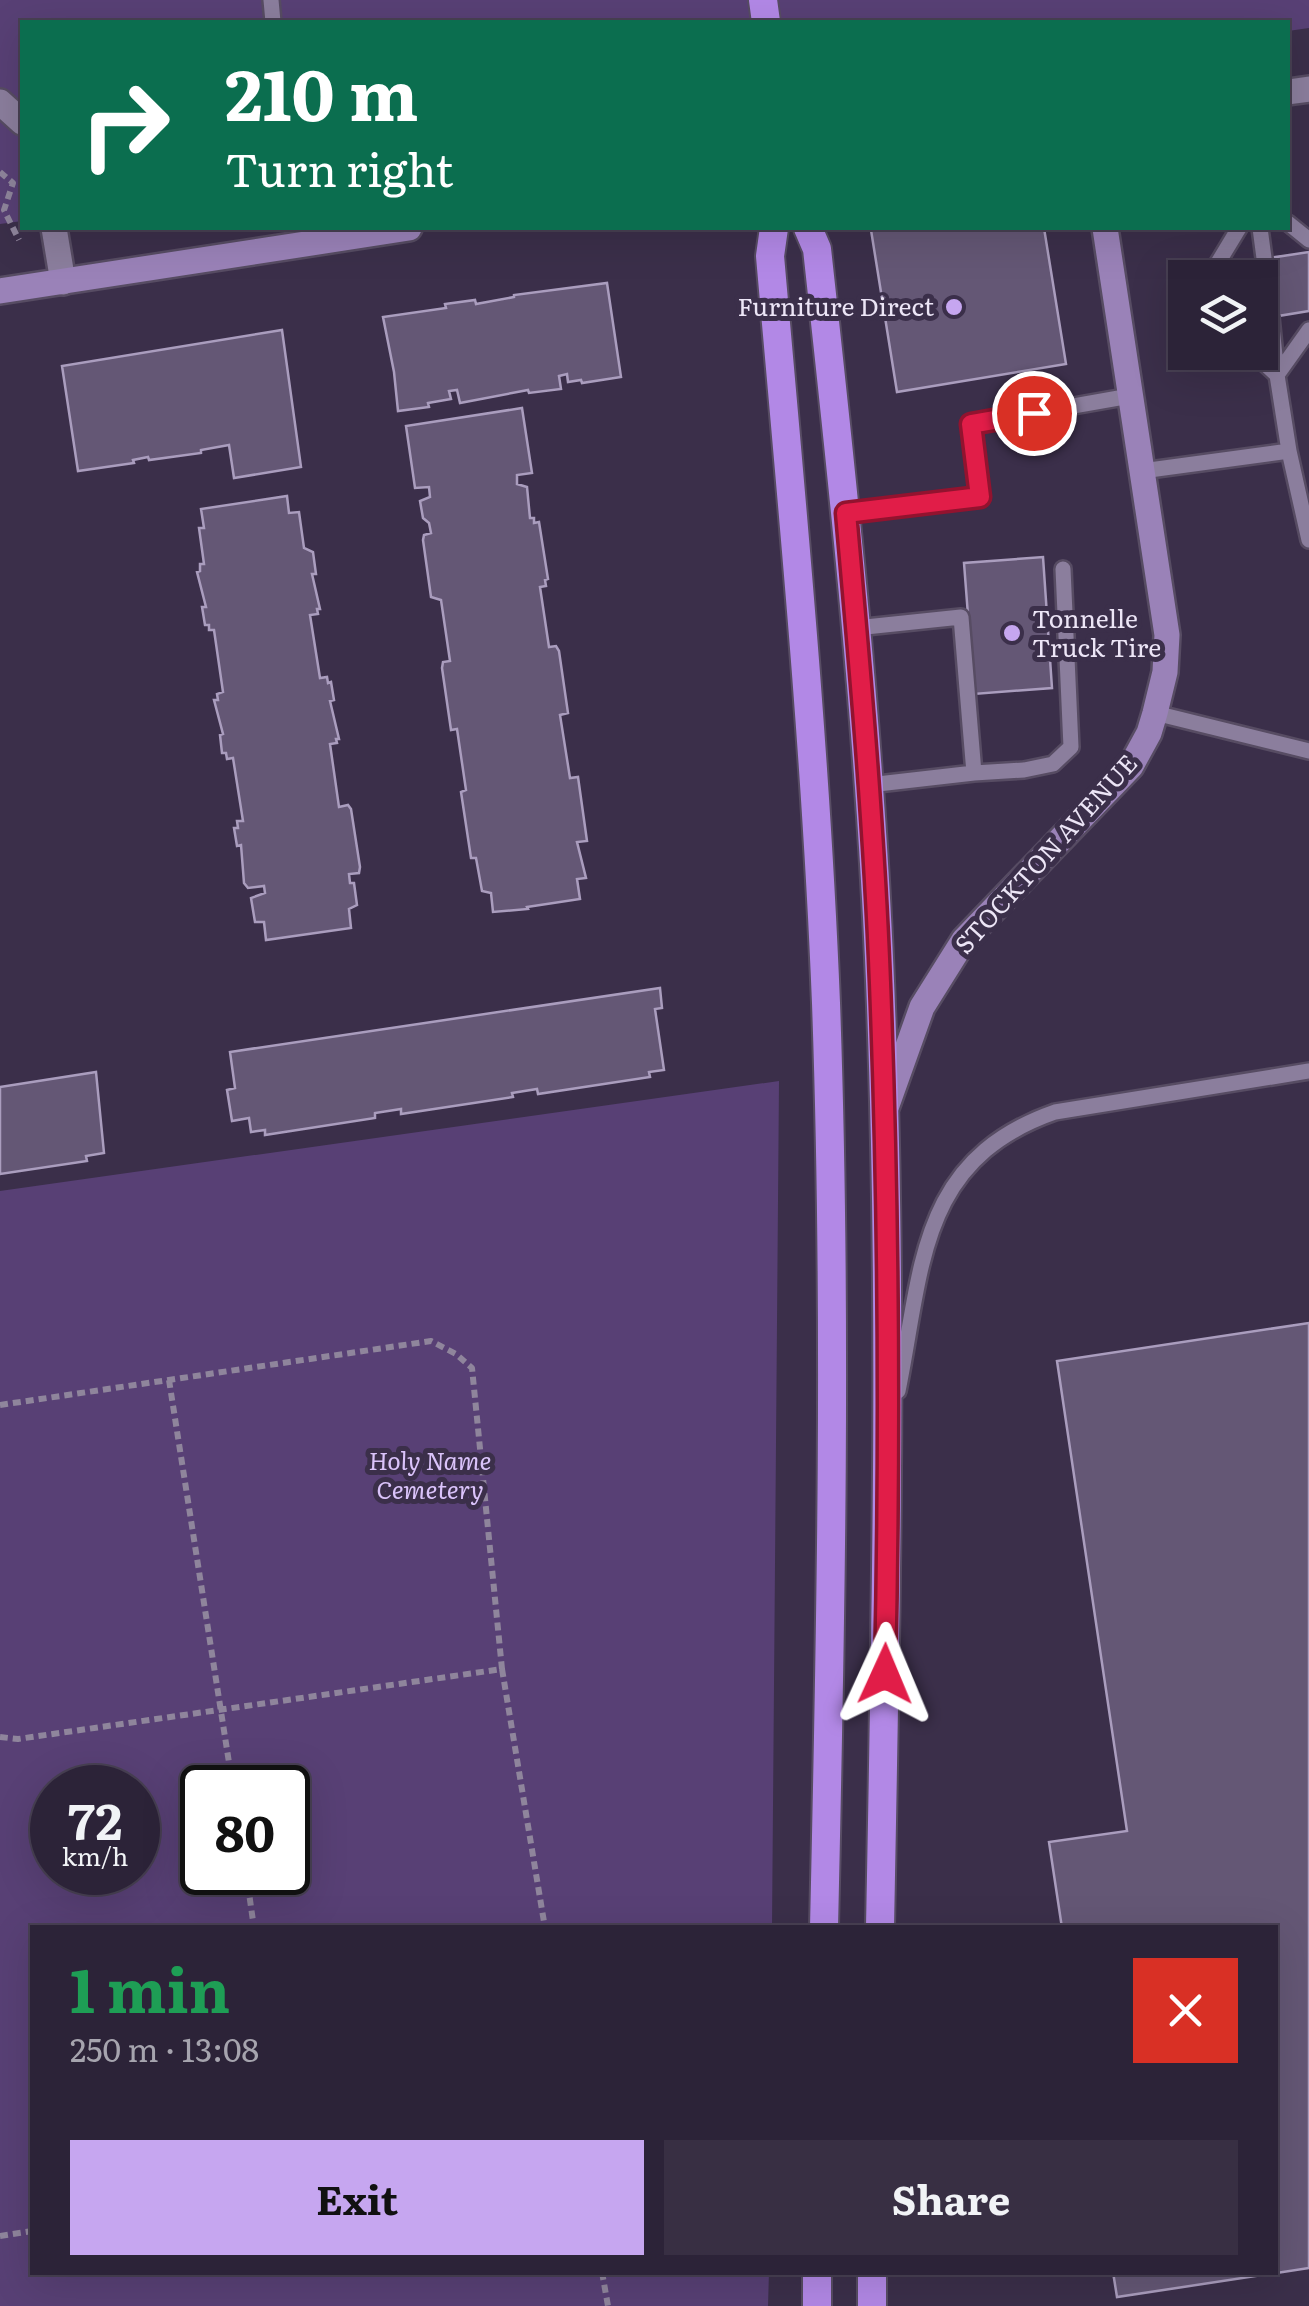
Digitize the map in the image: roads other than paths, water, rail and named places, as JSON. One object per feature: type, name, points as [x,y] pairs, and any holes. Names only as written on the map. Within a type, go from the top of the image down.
[{"type":"highway","points":[[774,230],[770,256],[811,734],[828,1088],[834,1388],[824,1925]]},
{"type":"highway","points":[[809,230],[817,249],[856,628],[884,1114],[887,1443],[880,1925]]},
{"type":"highway","points":[[816,2306],[817,2275]]},
{"type":"highway","points":[[872,2275],[872,2306]]},
{"type":"main road","points":[[0,291],[319,234],[379,230]]},
{"type":"main road","name":"STOCKTON AVENUE","points":[[884,1114],[918,1016],[944,969],[964,940],[1120,781],[1141,750],[1155,712],[1165,672],[1167,635],[1105,230]]},
{"type":"street","points":[[0,102],[20,120]]},
{"type":"street","points":[[54,230],[63,282]]},
{"type":"lane","points":[[1220,260],[1239,230]]},
{"type":"lane","points":[[1260,230],[1264,258]]},
{"type":"lane","points":[[1276,375],[1309,330]]},
{"type":"lane","points":[[1271,370],[1276,375]]},
{"type":"lane","points":[[1276,370],[1309,540]]},
{"type":"lane","points":[[846,513],[980,497],[971,424],[1130,396]]},
{"type":"lane","points":[[1142,471],[1289,451]]},
{"type":"lane","points":[[868,785],[1024,770],[1054,764],[1071,747],[1063,569]]},
{"type":"lane","points":[[856,628],[960,618],[974,773]]},
{"type":"lane","points":[[1155,712],[1309,751]]},
{"type":"lane","points":[[887,1443],[932,1228],[947,1192],[978,1154],[1022,1124],[1056,1112],[1309,1071]]},
{"type":"place","name":"Furniture Direct","points":[[954,307]]},
{"type":"place","name":"Tonnelle Truck Tire","points":[[1012,633]]},
{"type":"park label","name":"Holy Name Cemetery","points":[[430,1476]]}]
